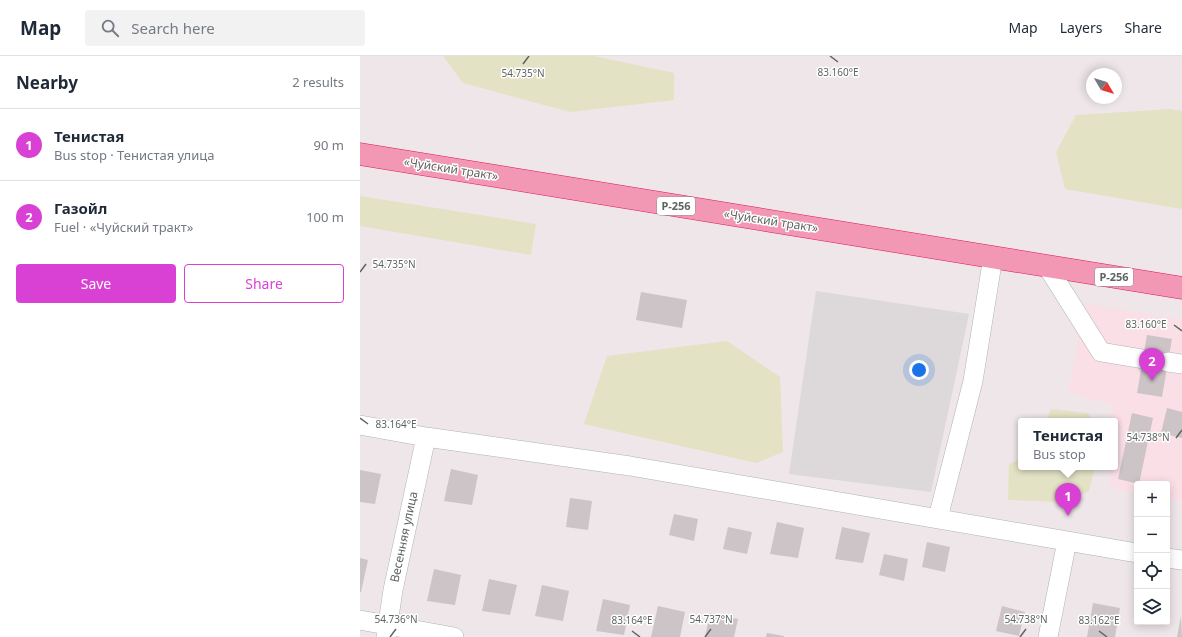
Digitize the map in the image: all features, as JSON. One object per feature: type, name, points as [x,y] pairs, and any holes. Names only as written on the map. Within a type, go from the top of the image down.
[{"type":"highway","name":"«Чуйский тракт»","points":[[360,154],[1182,288]]},
{"type":"street","points":[[938,518],[973,381],[993,257]]},
{"type":"street","points":[[1047,266],[1101,352],[1143,358]]},
{"type":"street","points":[[360,425],[426,437],[630,466],[1134,552]]},
{"type":"street","name":"Весенняя улица","points":[[386,632],[393,590],[426,437]]},
{"type":"street","points":[[1048,637],[1067,541]]},
{"type":"street","points":[[1170,558],[1182,560]]},
{"type":"street","points":[[360,620],[386,632],[454,637]]},
{"type":"shaded area","points":[[816,291],[969,314],[931,492],[789,474]]},
{"type":"shaded area","points":[[1085,303],[1182,320],[1182,501],[1170,499],[1170,481],[1134,481],[1134,492],[1110,488],[1110,470],[1118,470],[1118,418],[1111,418],[1112,404],[1068,393]]},
{"type":"green space","points":[[443,56],[594,56],[674,73],[674,100],[570,112],[463,83]]},
{"type":"green space","points":[[1169,109],[1182,111],[1182,209],[1065,189],[1056,152],[1076,115]]},
{"type":"green space","points":[[360,196],[536,224],[531,255],[360,226]]},
{"type":"green space","points":[[727,341],[780,377],[783,452],[756,463],[584,424],[607,356]]},
{"type":"green space","points":[[1051,409],[1088,413],[1091,418],[1047,418]]},
{"type":"green space","points":[[1018,460],[1018,470],[1094,470],[1089,491],[1064,502],[1008,500],[1009,464]]},
{"type":"building","points":[[641,292],[687,300],[682,328],[636,320]]},
{"type":"building","points":[[1147,335],[1172,339],[1162,397],[1137,393]]},
{"type":"building","points":[[1167,408],[1182,412],[1182,438],[1161,433]]},
{"type":"building","points":[[1132,413],[1153,418],[1140,481],[1134,481],[1134,483],[1118,479]]},
{"type":"building","points":[[451,469],[478,475],[472,505],[444,501]]},
{"type":"building","points":[[360,470],[381,474],[375,504],[360,502]]},
{"type":"building","points":[[570,498],[592,501],[588,530],[566,527]]},
{"type":"building","points":[[674,514],[698,519],[694,541],[669,535]]},
{"type":"building","points":[[777,522],[804,528],[798,558],[770,554]]},
{"type":"building","points":[[728,527],[752,532],[747,554],[723,549]]},
{"type":"building","points":[[842,527],[870,533],[863,563],[835,559]]},
{"type":"building","points":[[927,542],[950,547],[945,572],[922,567]]},
{"type":"building","points":[[884,554],[908,559],[904,581],[879,575]]},
{"type":"building","points":[[360,558],[368,560],[361,592],[360,592]]},
{"type":"building","points":[[434,569],[461,575],[455,605],[427,601]]},
{"type":"building","points":[[489,579],[517,585],[510,615],[482,611]]},
{"type":"building","points":[[542,585],[569,591],[563,621],[535,616]]},
{"type":"building","points":[[603,599],[630,605],[624,635],[596,631]]},
{"type":"building","points":[[1093,603],[1120,608],[1115,637],[1087,637]]},
{"type":"building","points":[[658,606],[685,612],[680,637],[651,637]]},
{"type":"building","points":[[1002,606],[1025,612],[1019,636],[996,631]]},
{"type":"building","points":[[710,613],[738,619],[734,637],[705,637]]},
{"type":"building","points":[[1181,616],[1182,637],[1177,637]]},
{"type":"building","points":[[767,633],[784,636],[784,637],[766,637]]},
{"type":"tunnel","points":[[1143,359],[1168,362]]},
{"type":"place","name":"Газойл","points":[[1152,381]]},
{"type":"place","name":"Тенистая","points":[[1068,516]]}]
